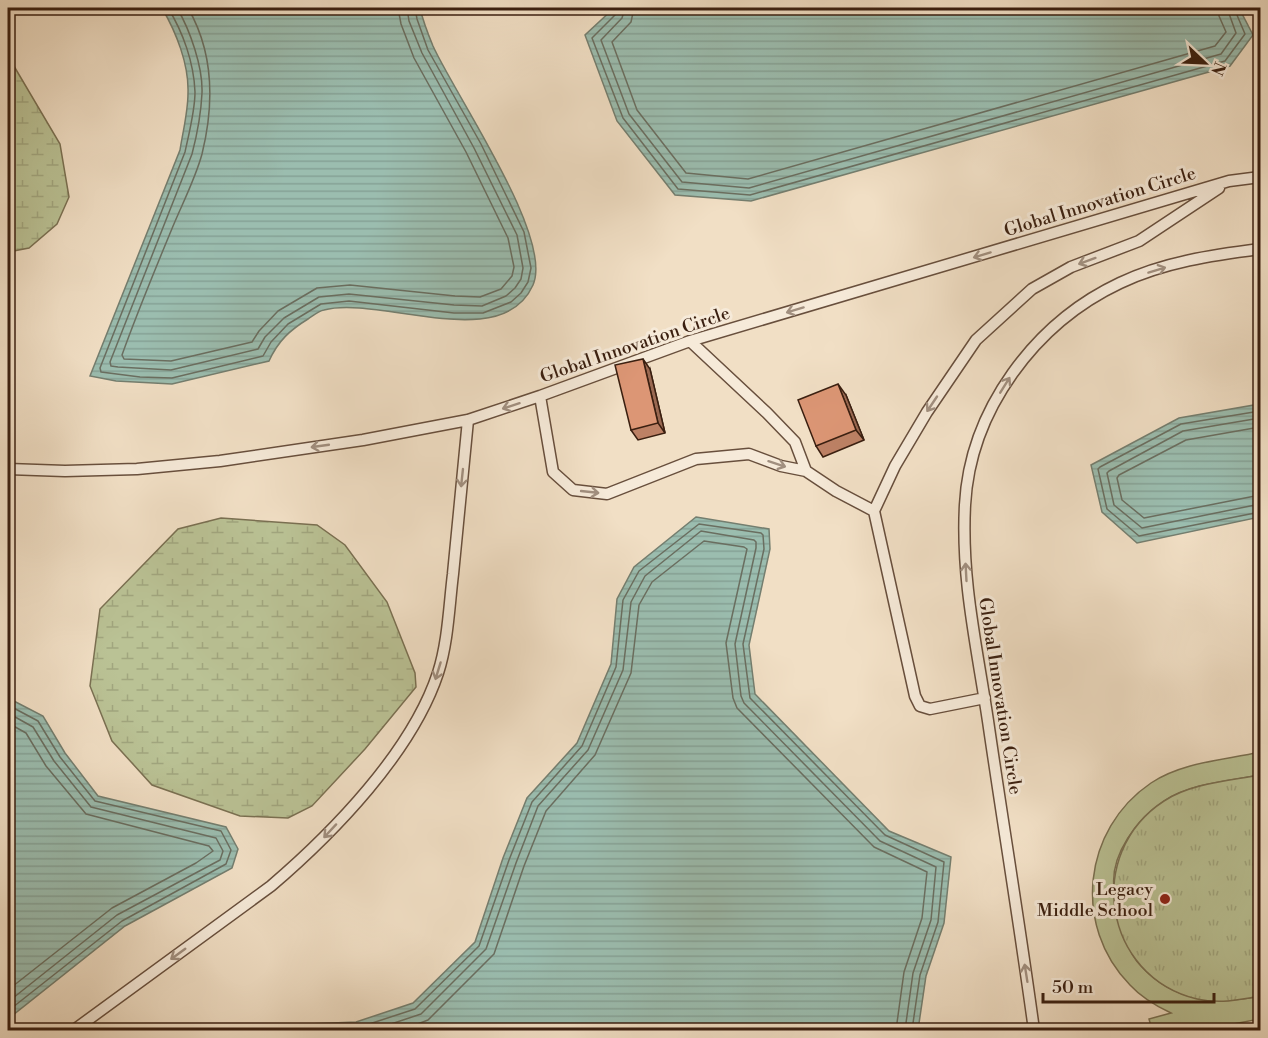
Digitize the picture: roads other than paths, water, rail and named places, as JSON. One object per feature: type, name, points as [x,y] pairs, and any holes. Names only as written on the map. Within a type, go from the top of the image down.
[{"type":"lane","name":"Global Innovation Circle","points":[[8,469],[119,470],[220,461],[363,440],[468,420],[690,341],[1229,181],[1260,177]]},
{"type":"lane","points":[[985,698],[930,709],[920,706],[915,696],[874,511],[895,466],[927,412],[976,340],[1032,289],[1071,267],[1139,242],[1229,181]]},
{"type":"lane","name":"Global Innovation Circle","points":[[1034,1030],[985,698],[968,601],[965,511],[973,460],[982,430],[998,396],[1012,374],[1052,327],[1099,294],[1146,273],[1186,261],[1260,249]]},
{"type":"lane","points":[[690,341],[795,442],[806,471]]},
{"type":"lane","points":[[540,396],[553,472],[573,490],[607,494],[696,459],[749,454],[782,466],[806,471],[836,491],[874,511]]},
{"type":"lane","points":[[74,1030],[271,886],[299,862],[351,808],[411,729],[432,691],[444,651],[468,420]]},
{"type":"water","points":[[162,8],[420,8],[433,46],[499,166],[529,234],[536,263],[533,285],[517,306],[495,316],[468,320],[348,307],[324,310],[290,332],[276,348],[269,361],[172,384],[116,381],[90,376],[180,150],[187,107],[188,82],[181,49]]},
{"type":"water","points":[[614,8],[1239,8],[1253,35],[1230,66],[751,201],[675,195],[617,121],[585,35]]},
{"type":"water","points":[[1260,404],[1260,517],[1137,543],[1102,512],[1091,465],[1179,418]]},
{"type":"water","points":[[696,517],[769,529],[770,549],[749,645],[755,694],[889,831],[951,857],[944,923],[926,976],[918,1030],[219,1030],[235,1027],[356,1022],[413,1003],[475,942],[503,858],[527,798],[577,743],[611,664],[617,599],[634,567]]},
{"type":"water","points":[[10,699],[43,716],[65,753],[98,796],[226,827],[238,849],[232,868],[125,926],[8,1019],[8,701]]},
{"type":"place","name":"Legacy Middle School","points":[[1165,899]]}]
